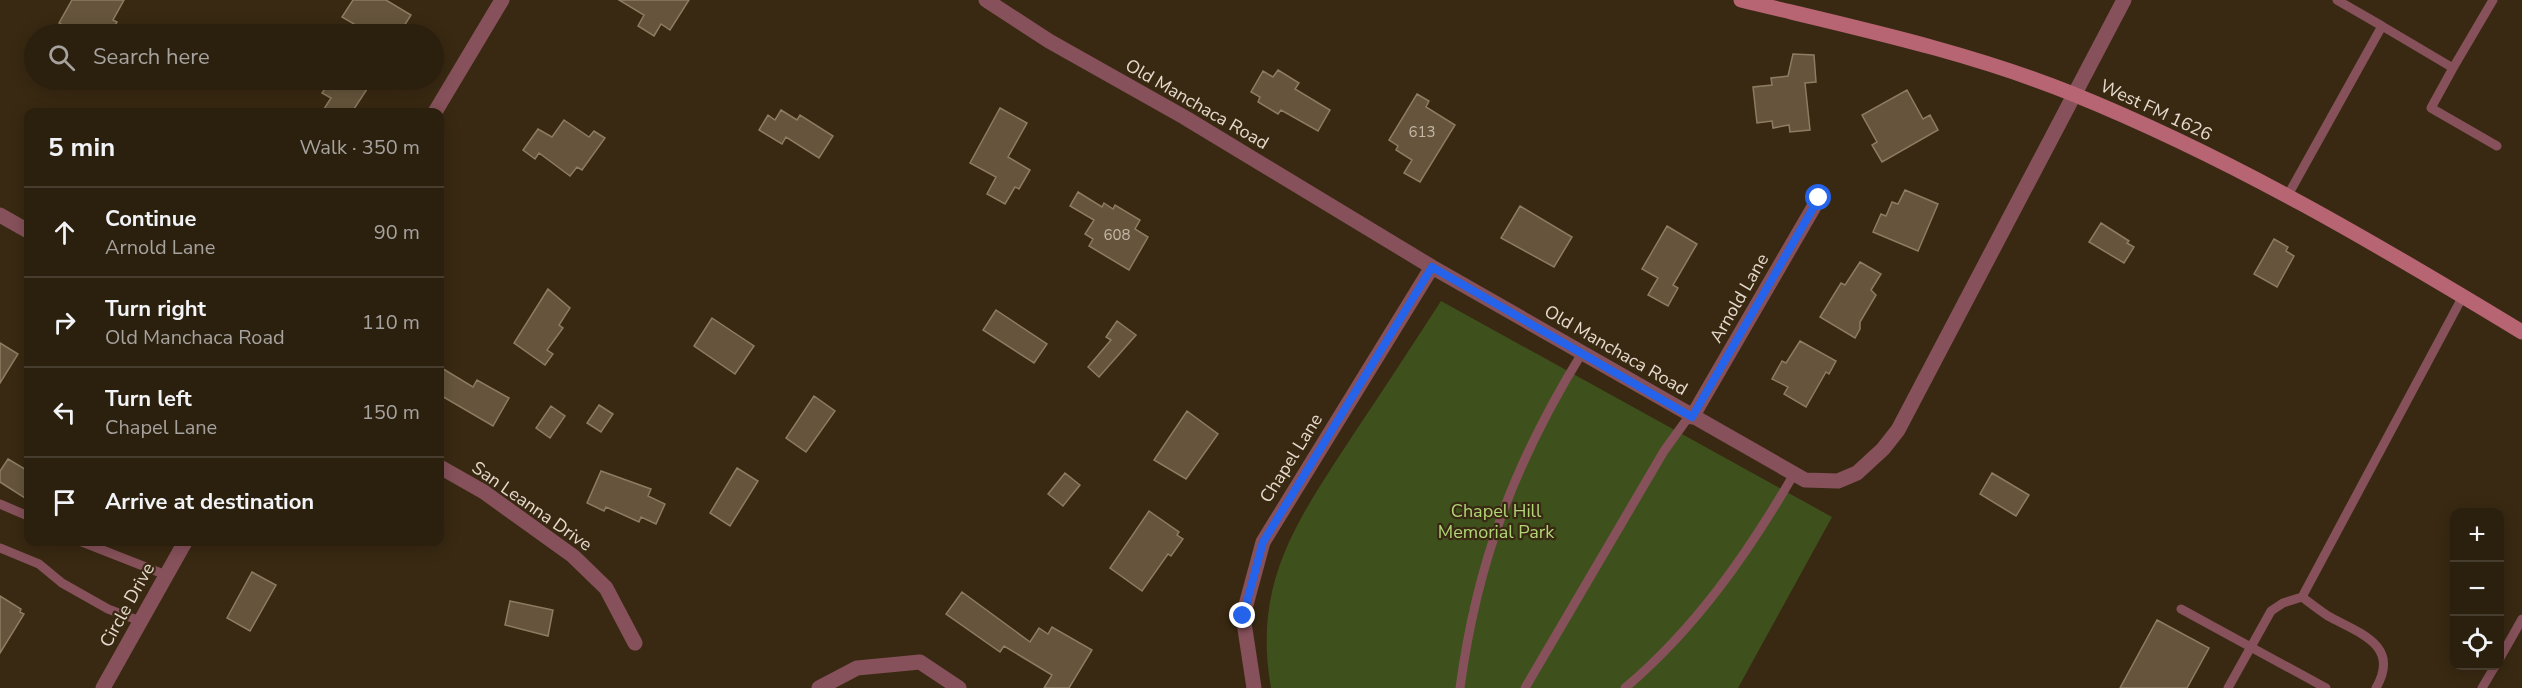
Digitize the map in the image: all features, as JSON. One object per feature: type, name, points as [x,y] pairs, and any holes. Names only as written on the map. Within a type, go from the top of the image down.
[{"type":"main road","name":"West FM 1626","points":[[1741,0],[1776,4],[1986,63],[2073,94],[2176,140],[2288,195],[2522,332]]},
{"type":"street","points":[[437,108],[502,0]]},
{"type":"street","name":"Old Manchaca Road","points":[[986,0],[1049,41],[1184,117],[1432,267],[1804,480],[1838,481],[1857,473],[1883,449],[1898,430],[2124,0]]},
{"type":"street","name":"Arnold Lane","points":[[1691,416],[1819,198]]},
{"type":"street","points":[[0,215],[24,229]]},
{"type":"street","name":"Chapel Lane","points":[[1254,688],[1243,616],[1263,542],[1432,267]]},
{"type":"street","name":"San Leanna Drive","points":[[444,469],[484,492],[573,556],[606,588],[635,643]]},
{"type":"street","name":"Circle Drive","points":[[103,688],[183,546]]},
{"type":"street","points":[[819,688],[857,668],[920,662],[959,688]]},
{"type":"lane","points":[[2337,0],[2453,68]]},
{"type":"lane","points":[[2493,0],[2431,108],[2497,146]]},
{"type":"lane","points":[[2288,195],[2382,26]]},
{"type":"lane","points":[[2228,688],[2271,611],[2283,603],[2302,597],[2463,296]]},
{"type":"lane","points":[[1460,688],[1467,635],[1493,535],[1539,427],[1582,353]]},
{"type":"lane","points":[[1525,688],[1664,452],[1691,416]]},
{"type":"lane","points":[[1625,688],[1690,625],[1715,595],[1763,528],[1794,474]]},
{"type":"lane","points":[[0,504],[24,514]]},
{"type":"lane","points":[[92,546],[166,575]]},
{"type":"lane","points":[[0,548],[39,564],[62,583],[108,609],[140,621]]},
{"type":"lane","points":[[2302,597],[2325,614],[2368,639],[2381,650],[2384,670],[2376,688]]},
{"type":"lane","points":[[2181,609],[2326,688]]},
{"type":"lane","points":[[2504,649],[2522,618]]},
{"type":"lane","points":[[2482,688],[2493,670]]},
{"type":"green space","name":"Chapel Hill Memorial Park","points":[[1441,301],[1832,517],[1738,688],[1271,688],[1267,650],[1268,615],[1274,583],[1284,553],[1314,495]]},
{"type":"building","points":[[72,0],[124,0],[113,20],[117,22],[116,24],[59,23]]},
{"type":"building","points":[[353,0],[386,0],[411,15],[405,24],[354,24],[342,17]]},
{"type":"building","points":[[619,0],[689,0],[670,30],[661,24],[654,36],[638,26],[644,15]]},
{"type":"building","points":[[1793,54],[1814,55],[1816,82],[1805,83],[1810,130],[1790,132],[1789,125],[1773,128],[1772,121],[1757,123],[1753,87],[1772,85],[1771,78],[1788,76]]},
{"type":"building","points":[[1278,70],[1299,83],[1295,89],[1330,110],[1318,131],[1281,110],[1278,114],[1258,102],[1260,97],[1251,92],[1263,71],[1273,77]]},
{"type":"building","points":[[324,90],[366,90],[355,108],[325,108],[331,98],[322,93]]},
{"type":"building","points":[[1907,90],[1923,119],[1930,115],[1938,130],[1882,162],[1872,145],[1877,142],[1862,115]]},
{"type":"building","points":[[1417,94],[1429,101],[1426,107],[1455,125],[1420,182],[1404,173],[1412,160],[1396,150],[1398,146],[1389,140]]},
{"type":"building","points":[[1000,108],[1027,123],[1008,157],[1030,170],[1019,189],[1015,187],[1005,204],[987,194],[996,177],[970,163]]},
{"type":"building","points":[[781,110],[797,120],[800,115],[833,136],[819,158],[786,137],[782,144],[759,130],[768,115],[775,120]]},
{"type":"building","points":[[564,120],[589,137],[594,131],[605,138],[582,170],[577,167],[570,176],[539,153],[535,159],[523,150],[538,129],[552,137]]},
{"type":"building","points":[[1905,190],[1938,204],[1918,251],[1873,232],[1881,214],[1886,216],[1892,202],[1898,204]]},
{"type":"building","points":[[1078,192],[1102,207],[1104,203],[1113,209],[1115,205],[1140,220],[1135,229],[1148,237],[1129,270],[1089,246],[1093,239],[1085,234],[1094,220],[1070,206]]},
{"type":"building","points":[[1520,206],[1572,237],[1554,267],[1501,238]]},
{"type":"building","points":[[2101,223],[2129,241],[2127,243],[2134,247],[2124,263],[2089,242]]},
{"type":"building","points":[[1667,226],[1697,244],[1673,285],[1678,288],[1668,306],[1648,295],[1658,278],[1642,269]]},
{"type":"building","points":[[2274,239],[2288,247],[2286,251],[2294,256],[2277,287],[2254,274]]},
{"type":"building","points":[[1860,262],[1881,274],[1871,290],[1876,295],[1860,322],[1860,329],[1855,338],[1820,317],[1841,283],[1845,285]]},
{"type":"building","points":[[548,289],[570,308],[559,325],[563,328],[547,350],[553,354],[545,365],[514,343]]},
{"type":"building","points":[[996,310],[1047,344],[1034,363],[983,330]]},
{"type":"building","points":[[712,318],[754,346],[735,374],[694,346]]},
{"type":"building","points":[[1117,321],[1136,335],[1099,377],[1088,367],[1111,340],[1106,337]]},
{"type":"building","points":[[1800,341],[1836,361],[1829,374],[1826,372],[1806,407],[1784,394],[1788,387],[1772,379],[1782,361],[1786,363]]},
{"type":"building","points":[[0,343],[18,354],[0,383]]},
{"type":"building","points":[[444,369],[473,387],[477,380],[509,398],[493,426],[444,397]]},
{"type":"building","points":[[814,396],[835,411],[806,452],[786,438]]},
{"type":"building","points":[[599,405],[613,414],[601,432],[587,423]]},
{"type":"building","points":[[551,406],[565,416],[550,438],[536,428]]},
{"type":"building","points":[[1187,411],[1218,434],[1186,479],[1154,460]]},
{"type":"building","points":[[8,459],[24,469],[24,497],[0,482],[0,471]]},
{"type":"building","points":[[737,468],[758,481],[730,526],[710,513]]},
{"type":"building","points":[[601,471],[651,489],[648,496],[665,504],[656,524],[641,517],[639,522],[606,507],[604,511],[587,503]]},
{"type":"building","points":[[1065,473],[1080,485],[1063,506],[1048,494]]},
{"type":"building","points":[[1992,473],[2029,495],[2016,516],[1980,494]]},
{"type":"building","points":[[1149,511],[1179,532],[1177,535],[1183,539],[1171,556],[1168,554],[1142,591],[1110,568]]},
{"type":"building","points":[[252,572],[276,585],[250,631],[227,618]]},
{"type":"building","points":[[962,592],[1030,642],[1039,628],[1048,634],[1052,627],[1092,650],[1069,688],[1044,688],[1052,675],[1004,646],[1000,652],[946,614]]},
{"type":"building","points":[[0,596],[21,609],[20,612],[24,614],[0,653]]},
{"type":"building","points":[[510,601],[553,610],[548,636],[505,625]]},
{"type":"building","points":[[2157,620],[2209,648],[2187,688],[2120,688]]},
{"type":"route","points":[[1243,616],[1263,542],[1432,267],[1692,417],[1819,198]]}]
